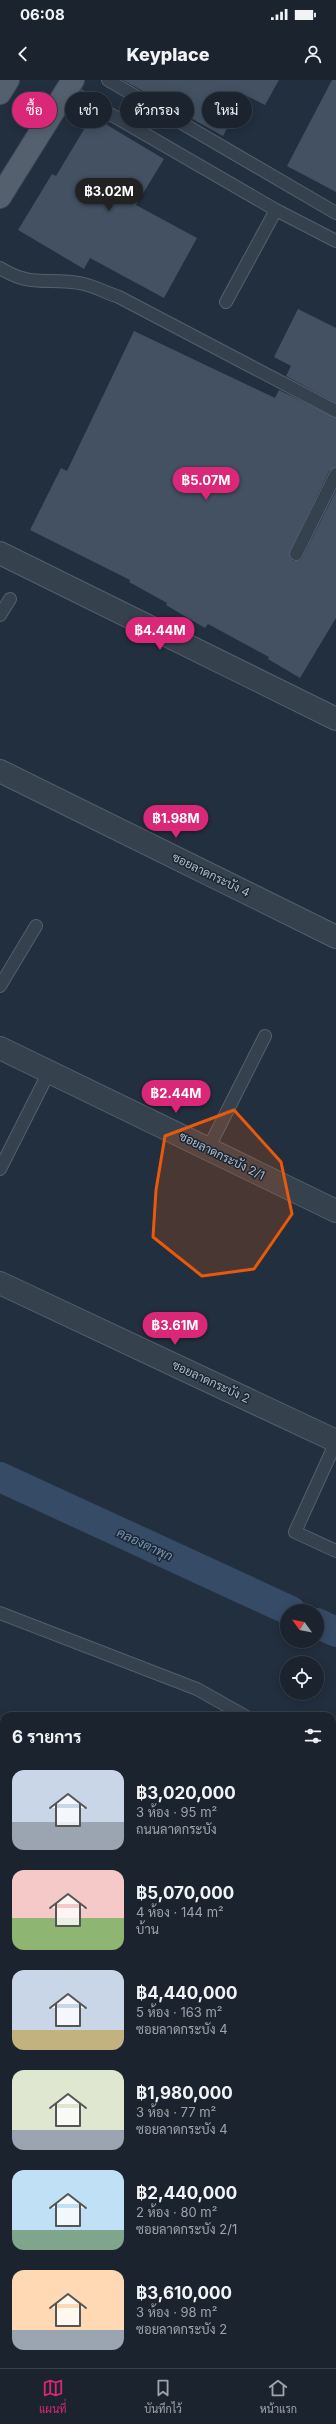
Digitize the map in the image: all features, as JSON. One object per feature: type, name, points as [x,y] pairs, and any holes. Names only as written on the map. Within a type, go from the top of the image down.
[{"type":"main road","points":[[0,93],[8,80]]},
{"type":"main road","points":[[0,197],[70,84]]},
{"type":"street","points":[[0,553],[336,719]]},
{"type":"street","name":"ซอยลาดกระบัง 4","points":[[0,771],[336,937]]},
{"type":"street","name":"ซอยลาดกระบัง 2/1","points":[[0,1048],[336,1211]]},
{"type":"street","name":"ซอยลาดกระบัง 2","points":[[0,1283],[336,1442]]},
{"type":"lane","points":[[108,80],[336,213]]},
{"type":"lane","points":[[70,84],[276,210],[336,241]]},
{"type":"lane","points":[[226,302],[276,210]]},
{"type":"lane","points":[[0,268],[16,278],[37,282],[60,281],[84,284],[119,297],[336,411]]},
{"type":"lane","points":[[296,554],[336,474]]},
{"type":"lane","points":[[0,615],[10,598]]},
{"type":"lane","points":[[0,986],[36,926]]},
{"type":"lane","points":[[208,1149],[265,1036]]},
{"type":"lane","points":[[0,1169],[49,1072]]},
{"type":"lane","points":[[336,1442],[295,1532],[336,1551]]},
{"type":"lane","points":[[0,1613],[196,1689],[239,1712]]},
{"type":"highlighted area","points":[[234,1110],[281,1162],[292,1214],[254,1269],[202,1276],[153,1237],[156,1190],[165,1136]]},
{"type":"building","points":[[123,80],[279,80],[265,105],[252,98],[252,92],[202,92],[202,124],[194,120],[194,92],[144,92]]},
{"type":"building","points":[[332,80],[336,80],[336,192],[287,166]]},
{"type":"building","points":[[85,128],[112,128],[164,159],[136,205],[197,238],[164,298],[90,258],[84,269],[18,230],[52,174],[56,176]]},
{"type":"building","points":[[209,128],[227,128],[223,136]]},
{"type":"building","points":[[298,309],[336,328],[336,403],[286,376],[291,366],[274,357]]},
{"type":"building","points":[[134,331],[275,398],[279,390],[336,418],[336,467],[329,471],[289,554],[293,561],[300,560],[302,558],[336,491],[336,618],[300,678],[268,659],[269,657],[208,624],[205,628],[166,605],[167,603],[129,582],[130,580],[30,530],[61,468],[67,471]]},
{"type":"waterway","name":"คลองตาพุก","points":[[0,1477],[280,1606]]},
{"type":"waterway","name":"คลองตาพุก","points":[[324,1626],[336,1632]]}]
